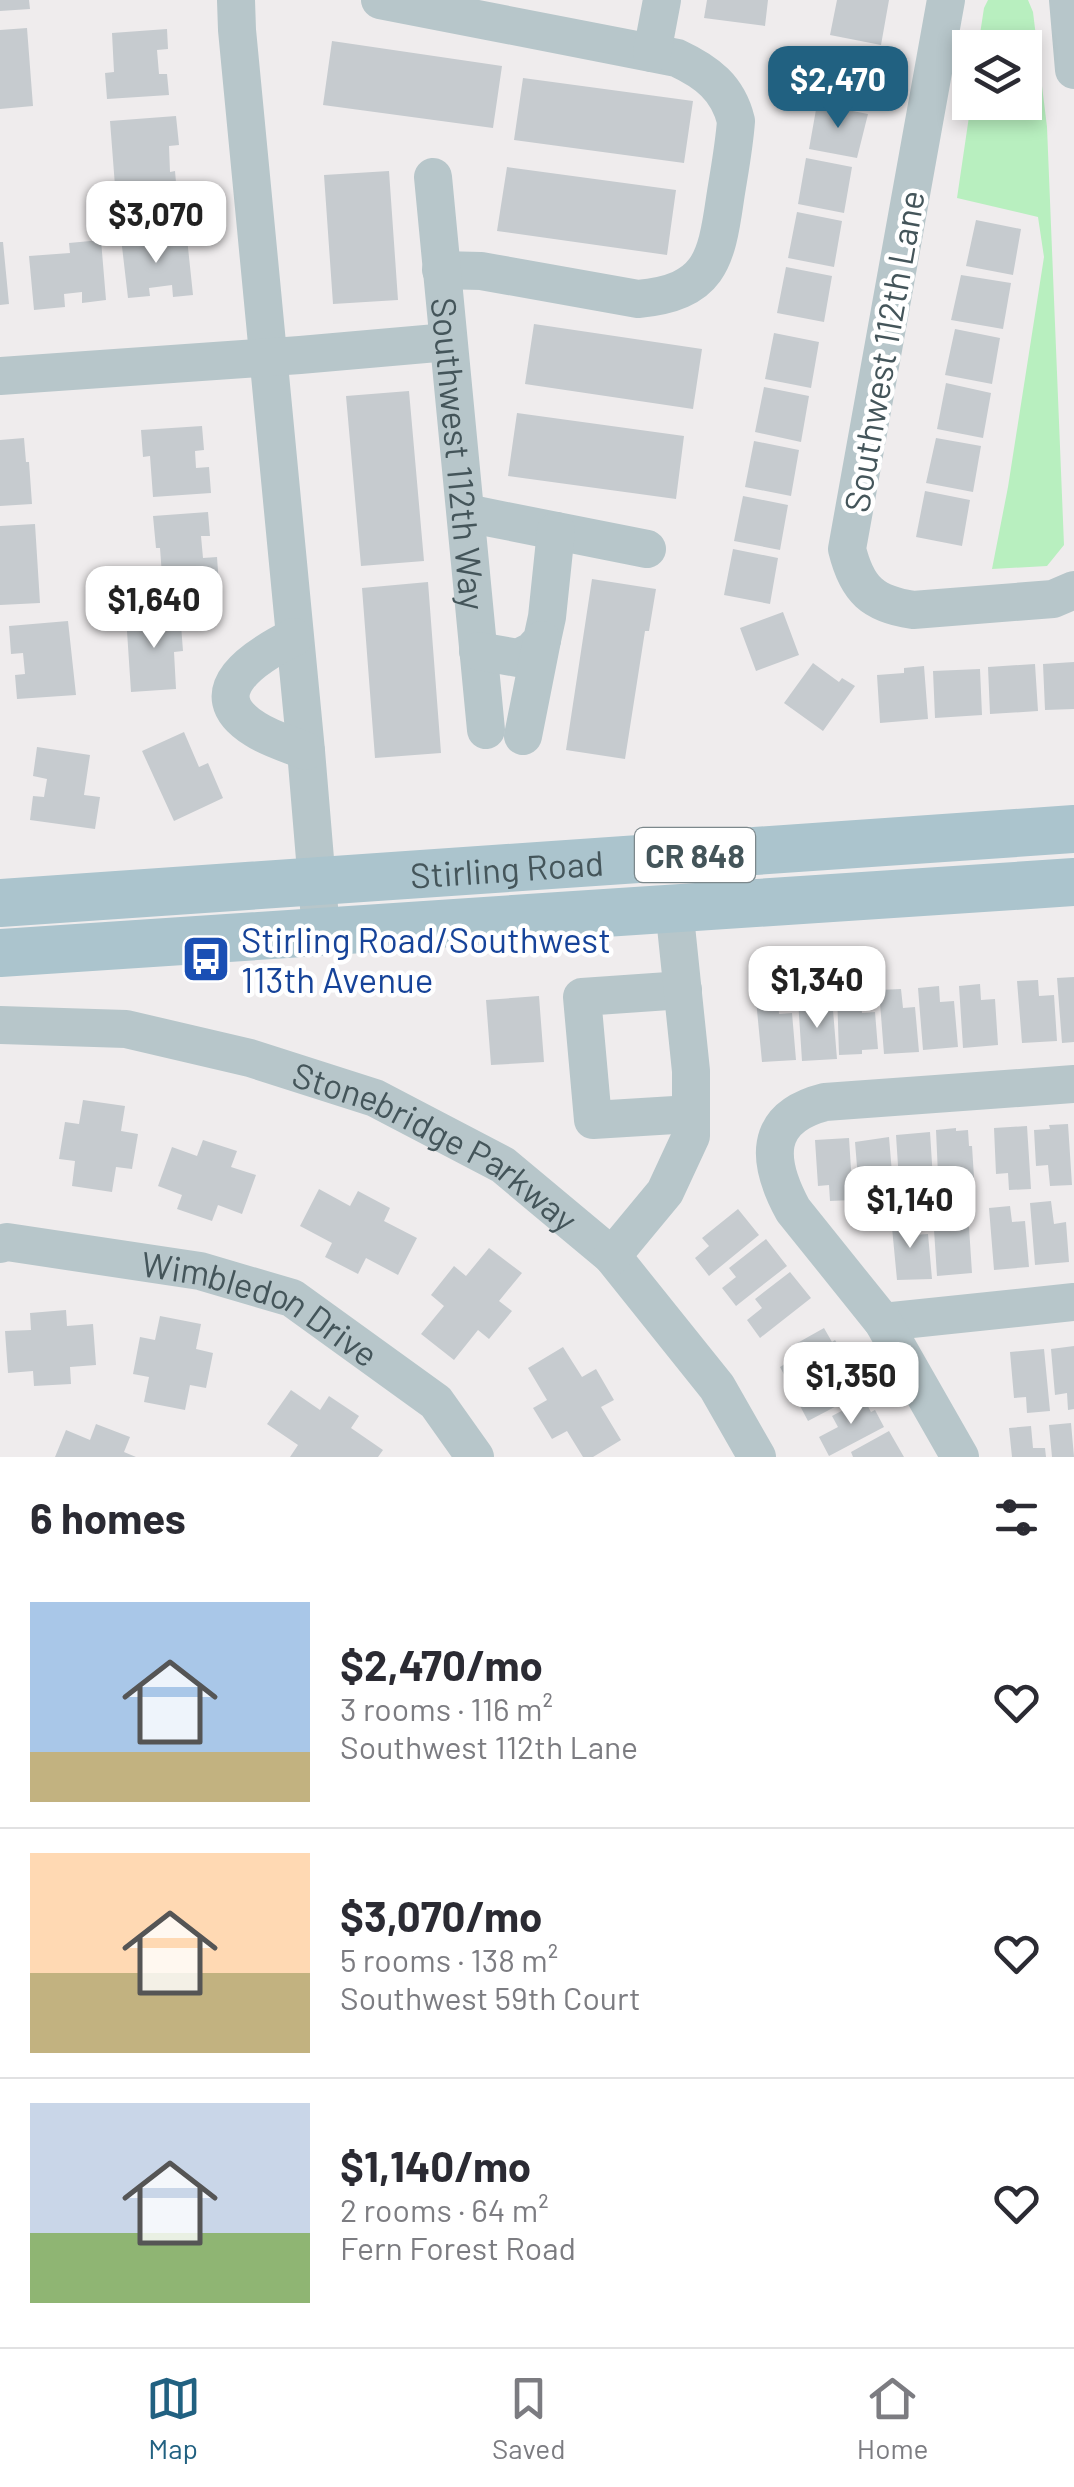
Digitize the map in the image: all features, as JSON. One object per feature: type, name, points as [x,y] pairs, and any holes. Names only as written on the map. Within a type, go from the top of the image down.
[{"type":"main road","name":"Stirling Road","points":[[0,903],[1074,829]]},
{"type":"main road","name":"Stirling Road","points":[[0,953],[1074,882]]},
{"type":"street","points":[[236,0],[320,931]]},
{"type":"street","points":[[652,53],[662,0]]},
{"type":"street","name":"Southwest 112th Lane","points":[[946,0],[848,549],[859,582],[876,600],[889,606],[914,610],[1054,600],[1074,590]]},
{"type":"street","points":[[1068,0],[1074,70]]},
{"type":"street","points":[[401,2],[677,58],[712,78],[732,106],[736,121],[718,244],[710,263],[682,290],[638,298],[481,271],[441,270]]},
{"type":"street","name":"Southwest 112th Way","points":[[433,177],[486,730]]},
{"type":"street","points":[[0,376],[448,342]]},
{"type":"street","points":[[466,513],[647,549]]},
{"type":"street","points":[[523,736],[547,618],[556,531]]},
{"type":"street","points":[[294,637],[260,655],[242,671],[230,694],[238,715],[254,729],[306,751]]},
{"type":"street","points":[[478,651],[518,658],[532,652],[542,640]]},
{"type":"street","points":[[612,1256],[665,1192],[690,1136],[691,1072],[674,907]]},
{"type":"street","points":[[683,990],[582,998],[593,1120],[690,1114]]},
{"type":"street","name":"Stonebridge Parkway","points":[[0,1025],[126,1029],[250,1058],[375,1098],[503,1166],[612,1256],[716,1387],[756,1457]]},
{"type":"street","points":[[960,1457],[882,1322],[793,1210],[776,1169],[775,1147],[781,1129],[793,1114],[825,1102],[1074,1084]]},
{"type":"street","name":"Wimbledon Drive","points":[[0,1244],[200,1270],[292,1298],[436,1402],[475,1457]]},
{"type":"street","points":[[882,1322],[1074,1302]]},
{"type":"green space","points":[[988,0],[1028,0],[1035,30],[981,30]]},
{"type":"green space","points":[[1042,86],[1047,127],[1064,545],[1047,566],[992,569],[1044,257],[1038,217],[957,198],[968,120],[1042,120]]},
{"type":"building","points":[[0,0],[29,0],[30,9],[0,11]]},
{"type":"building","points":[[707,0],[768,0],[765,26],[704,18]]},
{"type":"building","points":[[837,0],[889,0],[881,45],[830,35]]},
{"type":"building","points":[[27,28],[33,106],[0,109],[0,30]]},
{"type":"building","points":[[167,29],[168,49],[157,50],[159,74],[167,74],[169,95],[107,99],[105,73],[114,72],[112,33]]},
{"type":"building","points":[[332,41],[502,66],[493,128],[323,105]]},
{"type":"building","points":[[827,51],[876,59],[870,104],[819,95]]},
{"type":"building","points":[[523,78],[693,101],[684,163],[514,140]]},
{"type":"building","points":[[817,104],[868,114],[857,158],[809,149]]},
{"type":"building","points":[[176,116],[179,145],[169,146],[170,172],[175,171],[177,194],[116,199],[110,121]]},
{"type":"building","points":[[806,158],[852,167],[844,213],[798,204]]},
{"type":"building","points":[[507,167],[676,190],[667,255],[497,231]]},
{"type":"building","points":[[389,171],[398,300],[333,304],[324,175]]},
{"type":"building","points":[[797,212],[842,221],[834,267],[788,258]]},
{"type":"building","points":[[976,220],[1021,229],[1013,275],[966,266]]},
{"type":"building","points":[[148,235],[148,243],[187,238],[193,295],[173,297],[172,285],[149,288],[150,296],[128,298],[121,238]]},
{"type":"building","points":[[101,240],[106,300],[82,303],[82,292],[64,294],[65,307],[34,310],[29,256],[70,253],[69,243]]},
{"type":"building","points":[[0,242],[9,304],[0,305]]},
{"type":"building","points":[[786,267],[832,276],[824,322],[777,313]]},
{"type":"building","points":[[961,275],[1011,283],[1003,329],[951,320]]},
{"type":"building","points":[[534,324],[702,349],[693,409],[525,384]]},
{"type":"building","points":[[955,329],[1000,338],[992,384],[945,375]]},
{"type":"building","points":[[774,333],[819,342],[811,388],[765,379]]},
{"type":"building","points":[[946,383],[991,393],[983,438],[937,429]]},
{"type":"building","points":[[764,387],[809,396],[801,442],[755,432]]},
{"type":"building","points":[[409,391],[424,561],[361,566],[346,396]]},
{"type":"building","points":[[517,413],[684,436],[676,499],[508,476]]},
{"type":"building","points":[[202,426],[204,450],[195,451],[196,468],[209,467],[211,493],[153,497],[150,456],[143,457],[141,430]]},
{"type":"building","points":[[24,438],[32,504],[0,506],[0,440]]},
{"type":"building","points":[[936,438],[981,446],[973,492],[926,483]]},
{"type":"building","points":[[754,441],[799,450],[791,496],[745,487]]},
{"type":"building","points":[[925,491],[970,500],[962,546],[916,537]]},
{"type":"building","points":[[743,496],[788,505],[780,550],[734,541]]},
{"type":"building","points":[[208,512],[210,536],[201,536],[203,558],[217,557],[219,585],[163,589],[153,516]]},
{"type":"building","points":[[35,524],[40,603],[0,605],[0,526]]},
{"type":"building","points":[[733,549],[778,558],[770,604],[724,595]]},
{"type":"building","points":[[592,579],[656,589],[649,631],[645,631],[625,759],[566,750]]},
{"type":"building","points":[[428,582],[441,753],[375,758],[362,588]]},
{"type":"building","points":[[180,612],[183,651],[174,652],[176,689],[131,692],[126,616]]},
{"type":"building","points":[[783,612],[799,655],[756,671],[740,628]]},
{"type":"building","points":[[68,621],[76,695],[17,699],[15,675],[25,674],[23,653],[11,654],[9,626]]},
{"type":"building","points":[[1074,662],[1074,709],[1045,710],[1043,664]]},
{"type":"building","points":[[813,663],[839,682],[842,678],[855,686],[823,731],[784,703]]},
{"type":"building","points":[[1035,664],[1038,711],[990,714],[988,667]]},
{"type":"building","points":[[924,666],[928,719],[880,723],[877,675],[904,673],[904,668]]},
{"type":"building","points":[[980,669],[982,715],[935,718],[933,671]]},
{"type":"building","points":[[184,732],[199,767],[208,763],[223,798],[174,821],[142,751]]},
{"type":"building","points":[[37,747],[90,755],[84,795],[100,797],[95,829],[30,820],[33,796],[44,797],[47,779],[33,776]]},
{"type":"building","points":[[1074,977],[1074,1042],[1062,1043],[1057,978]]},
{"type":"building","points":[[1038,980],[1039,996],[1054,995],[1057,1041],[1022,1043],[1017,981]]},
{"type":"building","points":[[980,984],[981,1000],[995,999],[998,1045],[963,1048],[959,986]]},
{"type":"building","points":[[939,986],[940,1002],[954,1001],[958,1047],[923,1050],[918,988]]},
{"type":"building","points":[[901,989],[903,1008],[915,1007],[919,1052],[884,1054],[879,990]]},
{"type":"building","points":[[860,990],[862,1013],[875,1012],[878,1049],[839,1055],[837,992]]},
{"type":"building","points":[[539,996],[544,1062],[491,1065],[486,1000]]},
{"type":"building","points":[[778,998],[779,1014],[792,1013],[796,1060],[762,1062],[756,1000]]},
{"type":"building","points":[[820,998],[821,1011],[833,1010],[837,1059],[802,1061],[798,1000]]},
{"type":"building","points":[[83,1100],[125,1106],[121,1131],[138,1134],[132,1169],[116,1167],[112,1192],[72,1186],[75,1161],[59,1159],[65,1122],[79,1124]]},
{"type":"building","points":[[1068,1124],[1072,1185],[1050,1186],[1048,1165],[1036,1166],[1034,1130]]},
{"type":"building","points":[[1027,1126],[1031,1189],[1009,1190],[1008,1173],[996,1174],[994,1128]]},
{"type":"building","points":[[936,1130],[968,1130],[975,1193],[952,1195],[950,1174],[938,1175]]},
{"type":"building","points":[[930,1132],[934,1195],[912,1196],[911,1180],[899,1181],[896,1135]]},
{"type":"building","points":[[889,1137],[894,1197],[871,1199],[869,1178],[858,1179],[855,1142]]},
{"type":"building","points":[[849,1138],[853,1200],[830,1201],[829,1185],[818,1186],[815,1140]]},
{"type":"building","points":[[203,1140],[237,1151],[231,1167],[256,1175],[242,1214],[218,1205],[212,1221],[177,1209],[182,1195],[158,1186],[172,1147],[197,1156]]},
{"type":"building","points":[[319,1189],[350,1206],[358,1191],[390,1208],[384,1221],[417,1238],[398,1275],[366,1258],[358,1274],[325,1257],[332,1243],[300,1226]]},
{"type":"building","points":[[1051,1201],[1054,1224],[1066,1222],[1069,1262],[1035,1265],[1030,1203]]},
{"type":"building","points":[[1010,1206],[1012,1222],[1025,1221],[1029,1267],[994,1270],[989,1208]]},
{"type":"building","points":[[738,1209],[759,1235],[709,1276],[695,1258],[709,1246],[702,1238]]},
{"type":"building","points":[[954,1212],[955,1228],[969,1227],[972,1273],[937,1276],[933,1214]]},
{"type":"building","points":[[911,1215],[914,1235],[928,1234],[932,1279],[897,1280],[891,1217]]},
{"type":"building","points":[[766,1239],[787,1266],[736,1306],[722,1288],[736,1277],[729,1268]]},
{"type":"building","points":[[489,1248],[522,1273],[499,1301],[512,1311],[489,1339],[478,1330],[454,1360],[421,1334],[444,1306],[431,1295],[454,1266],[466,1276]]},
{"type":"building","points":[[790,1272],[811,1298],[760,1338],[747,1320],[762,1308],[755,1299]]},
{"type":"building","points":[[66,1310],[67,1326],[93,1324],[96,1365],[70,1367],[71,1384],[34,1386],[33,1371],[8,1373],[5,1331],[31,1330],[30,1313]]},
{"type":"building","points":[[160,1316],[201,1324],[196,1349],[213,1353],[206,1388],[190,1385],[185,1410],[144,1402],[149,1377],[133,1374],[140,1337],[155,1340]]},
{"type":"building","points":[[824,1328],[845,1356],[790,1386],[780,1367],[798,1356],[792,1346]]},
{"type":"building","points":[[1074,1346],[1074,1409],[1068,1410],[1067,1393],[1055,1395],[1051,1349]]},
{"type":"building","points":[[563,1347],[582,1377],[596,1369],[614,1400],[601,1407],[621,1440],[593,1457],[583,1457],[567,1431],[552,1439],[533,1408],[547,1400],[528,1368]]},
{"type":"building","points":[[1044,1349],[1050,1411],[1027,1413],[1026,1397],[1014,1398],[1010,1352]]},
{"type":"building","points":[[848,1360],[865,1391],[808,1421],[798,1402],[815,1392],[809,1382]]},
{"type":"building","points":[[291,1390],[320,1410],[329,1396],[359,1416],[351,1428],[383,1450],[378,1457],[290,1457],[298,1445],[267,1424]]},
{"type":"building","points":[[864,1399],[884,1427],[829,1456],[819,1437],[838,1427],[832,1416]]},
{"type":"building","points":[[1071,1423],[1074,1457],[1052,1457],[1049,1425]]},
{"type":"building","points":[[96,1424],[130,1437],[124,1452],[136,1457],[55,1457],[66,1430],[90,1440]]},
{"type":"building","points":[[1031,1426],[1033,1448],[1045,1448],[1046,1457],[1012,1457],[1009,1428]]},
{"type":"building","points":[[889,1431],[904,1457],[853,1457],[851,1452]]},
{"type":"place","name":"Stirling Road/Southwest 113th Avenue","points":[[206,959]]}]
